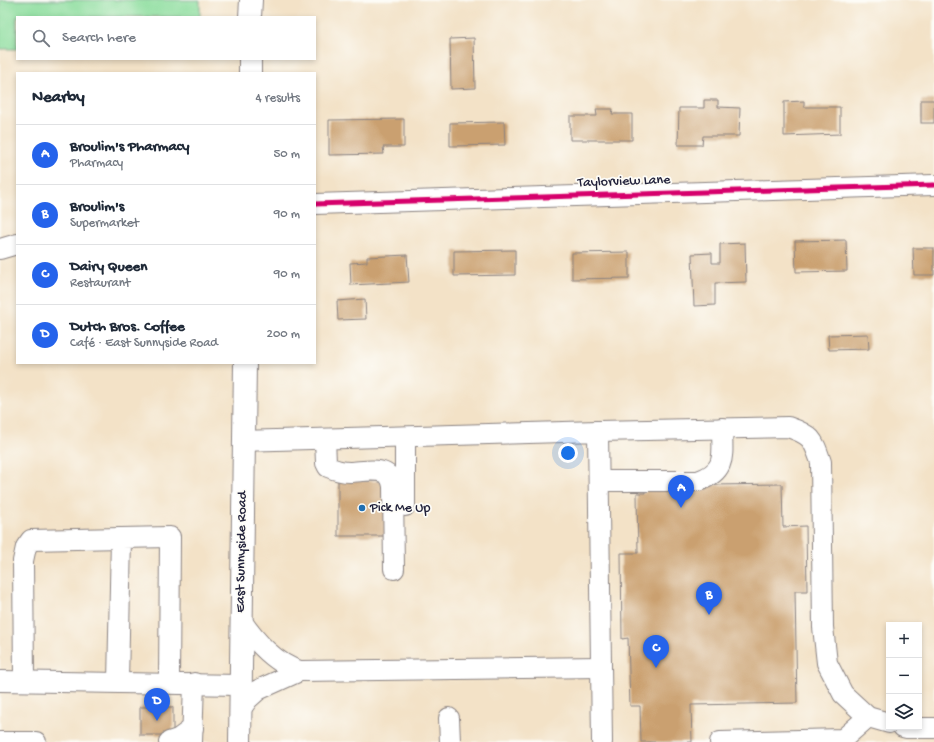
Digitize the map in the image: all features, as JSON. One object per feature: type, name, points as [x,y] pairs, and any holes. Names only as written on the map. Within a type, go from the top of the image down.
[{"type":"main road","points":[[250,16],[251,0]]},
{"type":"main road","points":[[250,60],[250,72]]},
{"type":"main road","name":"East Sunnyside Road","points":[[240,742],[245,364]]},
{"type":"street","name":"Taylorview Lane","points":[[316,204],[934,185]]},
{"type":"street","points":[[0,249],[16,244]]},
{"type":"street","points":[[244,441],[788,427],[805,433],[815,444],[821,462],[823,627],[827,663],[842,694],[868,717],[886,722]]},
{"type":"street","points":[[599,482],[698,481],[709,477],[717,471],[721,464],[722,428]]},
{"type":"street","points":[[598,431],[602,742]]},
{"type":"street","points":[[325,439],[326,463],[328,467],[336,471],[374,471],[385,473],[391,477],[400,569],[405,437]]},
{"type":"street","points":[[24,681],[23,561],[26,547],[31,540],[170,537],[169,683]]},
{"type":"street","points":[[118,682],[121,538]]},
{"type":"street","points":[[241,620],[259,642],[281,663],[300,671],[601,667]]},
{"type":"street","points":[[240,710],[248,699],[258,690],[300,671]]},
{"type":"street","points":[[0,681],[194,683],[240,685]]},
{"type":"street","points":[[169,742],[192,735],[194,683]]},
{"type":"street","points":[[720,742],[843,739],[868,717]]},
{"type":"street","points":[[449,718],[450,742]]},
{"type":"street","points":[[922,728],[934,728]]},
{"type":"street","points":[[0,742],[36,742]]},
{"type":"green space","points":[[0,0],[200,0],[200,16],[16,16],[16,49],[0,49]]},
{"type":"building","points":[[474,38],[475,88],[451,89],[450,39]]},
{"type":"building","points":[[704,100],[718,100],[718,107],[740,108],[739,136],[703,136],[702,145],[678,145],[679,108],[704,108]]},
{"type":"building","points":[[921,100],[934,100],[934,123],[921,123]]},
{"type":"building","points":[[804,101],[804,107],[840,107],[840,134],[784,136],[784,102]]},
{"type":"building","points":[[596,109],[613,109],[612,114],[632,114],[632,140],[570,140],[570,116],[597,116]]},
{"type":"building","points":[[404,119],[404,147],[383,147],[384,154],[329,155],[329,120]]},
{"type":"building","points":[[504,122],[505,145],[450,146],[450,123]]},
{"type":"building","points":[[846,240],[847,271],[796,272],[795,241]]},
{"type":"building","points":[[745,243],[746,282],[715,283],[715,305],[694,306],[692,254],[712,253],[712,263],[720,263],[720,244]]},
{"type":"building","points":[[913,248],[934,248],[934,275],[914,275]]},
{"type":"building","points":[[515,250],[515,275],[454,276],[454,251]]},
{"type":"building","points":[[629,252],[629,278],[572,279],[572,253]]},
{"type":"building","points":[[407,255],[409,282],[351,285],[350,263],[367,262],[367,257]]},
{"type":"building","points":[[365,299],[366,319],[338,320],[337,301]]},
{"type":"building","points":[[868,334],[869,349],[829,350],[828,335]]},
{"type":"building","name":"Pick Me Up","points":[[338,481],[386,481],[386,536],[338,536]]},
{"type":"building","points":[[782,484],[783,527],[806,526],[807,591],[795,591],[797,703],[691,705],[692,742],[641,742],[640,706],[630,706],[628,638],[622,639],[621,553],[638,553],[637,493],[645,493],[645,486]]},
{"type":"building","points":[[140,707],[173,707],[173,735],[140,735]]},
{"type":"cycle path","points":[[316,204],[934,185]]},
{"type":"place","name":"Pick Me Up","points":[[362,508]]},
{"type":"place","name":"Broulim's Pharmacy","points":[[681,508]]},
{"type":"place","name":"Broulim's","points":[[709,615]]},
{"type":"place","name":"Dairy Queen","points":[[656,668]]},
{"type":"place","name":"Dutch Bros. Coffee","points":[[157,721]]}]
